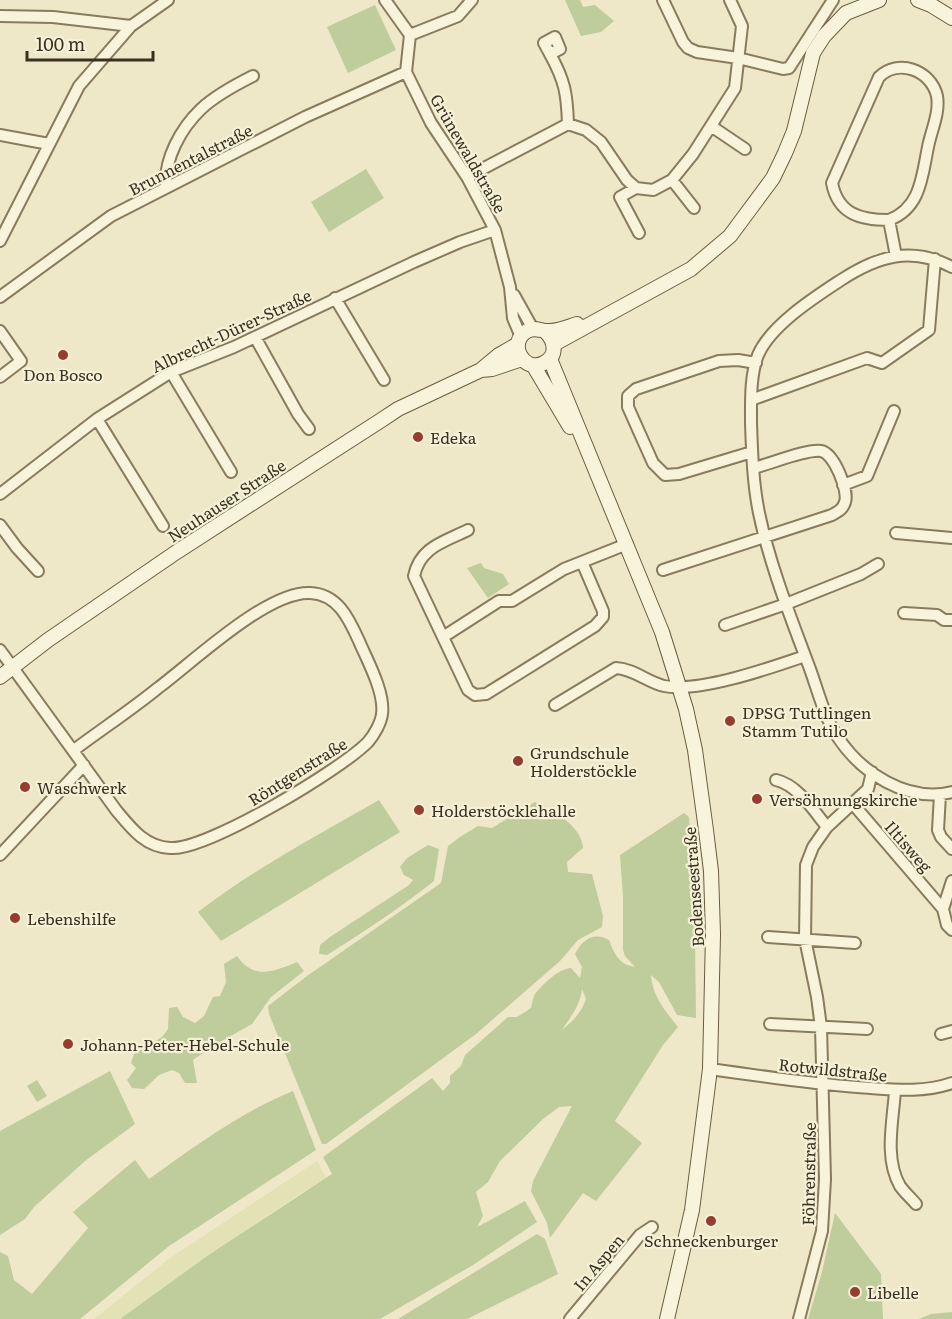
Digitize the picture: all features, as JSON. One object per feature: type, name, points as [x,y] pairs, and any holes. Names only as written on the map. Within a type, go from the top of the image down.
[{"type":"street","points":[[0,241],[79,86],[131,26],[168,0]]},
{"type":"street","points":[[385,0],[410,35],[406,72]]},
{"type":"street","points":[[410,35],[458,16],[472,0]]},
{"type":"street","points":[[663,0],[688,48],[697,52],[738,58],[783,69],[789,68],[832,0]]},
{"type":"street","points":[[467,177],[568,124],[586,130],[601,142],[627,180],[636,188],[653,190],[672,180],[693,154],[735,88],[742,26],[730,0]]},
{"type":"street","points":[[554,345],[691,269],[730,236],[772,178],[785,153],[794,131],[813,53],[824,36],[846,13],[879,0]]},
{"type":"street","points":[[918,0],[952,18]]},
{"type":"street","points":[[0,16],[53,17],[131,26]]},
{"type":"street","points":[[550,54],[567,92],[568,124]]},
{"type":"street","points":[[901,66],[911,68],[925,76],[937,97],[935,119],[919,189],[906,211],[889,220],[866,218],[847,211],[839,204],[832,183],[879,77],[892,68],[901,66]]},
{"type":"street","name":"Grünewaldstraße","points":[[406,72],[431,123],[467,177],[495,231],[510,287],[513,318],[519,340]]},
{"type":"street","name":"Brunnentalstraße","points":[[0,297],[111,216],[305,117],[406,72]]},
{"type":"street","points":[[166,188],[167,162],[200,109],[253,76]]},
{"type":"street","points":[[711,126],[744,149]]},
{"type":"street","points":[[0,135],[49,144]]},
{"type":"street","points":[[672,180],[694,208]]},
{"type":"street","points":[[636,188],[620,197],[639,233]]},
{"type":"street","points":[[889,220],[896,256]]},
{"type":"street","name":"Albrecht-Dürer-Straße","points":[[0,494],[97,419],[171,372],[234,347],[335,298],[460,242],[495,231]]},
{"type":"street","points":[[952,267],[926,256],[896,256],[866,265],[827,289],[769,338],[758,355],[751,400],[753,468],[757,502],[765,536],[786,604],[827,718],[837,737],[884,781],[900,789],[940,795],[952,792]]},
{"type":"street","points":[[751,400],[867,358],[882,363],[929,330],[935,259]]},
{"type":"street","name":"Grünewaldstraße","points":[[510,287],[539,330]]},
{"type":"street","points":[[335,298],[384,380]]},
{"type":"street","points":[[539,330],[552,337],[554,345],[550,359],[539,365],[527,362],[519,354],[519,340],[539,330],[608,315]]},
{"type":"street","points":[[0,331],[21,361],[0,377]]},
{"type":"street","points":[[255,337],[298,414],[309,429]]},
{"type":"street","name":"Neuhauser Straße","points":[[487,369],[499,355],[519,340]]},
{"type":"street","name":"Bodenseestraße","points":[[550,359],[662,632],[679,686],[695,750],[711,871],[713,988],[710,1069],[692,1210],[667,1319]]},
{"type":"street","points":[[752,453],[679,474],[665,475],[653,464],[628,407],[628,396],[636,389],[719,361],[738,360],[756,363]]},
{"type":"street","name":"Neuhauser Straße","points":[[0,677],[48,640],[178,551],[376,422],[399,409],[487,369],[527,362]]},
{"type":"street","name":"Bodenseestraße","points":[[527,362],[593,468]]},
{"type":"street","points":[[171,372],[231,472]]},
{"type":"street","points":[[843,485],[867,476],[894,411]]},
{"type":"street","points":[[97,419],[162,526]]},
{"type":"street","points":[[663,570],[832,515],[841,510],[846,498],[837,466],[830,455],[823,451],[810,452],[753,468]]},
{"type":"street","points":[[0,525],[38,571]]},
{"type":"street","points":[[468,530],[429,549],[417,564],[414,576],[468,690],[475,695],[486,694],[601,620],[603,611],[582,562]]},
{"type":"street","points":[[896,533],[952,538]]},
{"type":"street","points":[[443,637],[499,601],[512,601],[564,569],[627,544]]},
{"type":"street","points":[[725,625],[786,604],[861,574],[878,564]]},
{"type":"street","name":"Röntgenstraße","points":[[0,650],[116,810],[144,839],[160,847],[180,848],[210,837],[272,807],[318,779],[370,740],[381,719],[382,700],[366,658],[343,609],[319,595],[310,593],[292,595],[281,599],[245,621],[74,750]]},
{"type":"street","points":[[904,613],[937,615],[944,620],[952,620]]},
{"type":"street","points":[[555,705],[616,668],[630,671],[665,686],[695,686],[745,675],[805,656]]},
{"type":"street","points":[[0,855],[84,765]]},
{"type":"street","name":"Föhrenstraße","points":[[799,1319],[818,1248],[824,1212],[826,1150],[821,1027],[805,939],[806,865],[813,847],[827,827],[868,789],[872,772]]},
{"type":"street","points":[[776,780],[786,782],[827,827]]},
{"type":"street","points":[[940,795],[938,830],[952,849]]},
{"type":"street","name":"Iltisweg","points":[[853,804],[943,909],[947,925],[952,930]]},
{"type":"street","points":[[943,909],[952,881]]},
{"type":"street","points":[[768,937],[855,944]]},
{"type":"street","points":[[770,1024],[867,1029]]},
{"type":"street","name":"Rotwildstraße","points":[[710,1069],[895,1091],[924,1090],[952,1083]]},
{"type":"street","points":[[895,1091],[891,1144],[893,1170],[901,1187],[916,1204]]},
{"type":"street","name":"In Aspen","points":[[570,1319],[640,1235],[652,1227]]},
{"type":"green space","points":[[565,0],[580,0],[583,7],[595,5],[614,21],[601,32],[581,36]]},
{"type":"green space","points":[[375,5],[396,50],[348,73],[327,27]]},
{"type":"green space","points":[[366,169],[384,198],[329,232],[311,202]]},
{"type":"green space","points":[[481,563],[484,568],[503,574],[509,584],[488,598],[467,568]]},
{"type":"green space","points":[[379,800],[400,832],[221,941],[198,912],[264,867]]},
{"type":"green space","points":[[535,802],[558,814],[578,833],[583,848],[567,862],[568,872],[592,874],[603,916],[602,927],[578,940],[560,961],[476,1034],[326,1144],[322,1144],[269,1014],[268,1006],[307,976],[441,883],[448,846],[478,826],[492,828]]},
{"type":"green space","points":[[684,813],[689,817],[696,1018],[677,1015],[659,982],[651,975],[657,996],[678,1027],[663,1045],[615,1121],[642,1143],[596,1201],[583,1193],[550,1238],[547,1223],[531,1191],[533,1181],[572,1106],[559,1107],[543,1119],[500,1161],[488,1182],[476,1192],[483,1216],[477,1227],[525,1201],[537,1222],[473,1265],[380,1319],[120,1319],[210,1254],[332,1174],[323,1157],[432,1078],[443,1091],[450,1083],[450,1076],[461,1066],[465,1055],[508,1017],[517,1017],[531,1008],[535,994],[551,978],[571,968],[580,978],[582,967],[575,954],[589,938],[598,936],[609,940],[618,958],[625,964],[635,967],[625,956],[623,950],[620,855]],"holes":[[[582,989],[586,999],[577,1016],[562,1030],[577,1006]]]},
{"type":"green space","points":[[428,845],[439,849],[434,881],[327,955],[319,954],[320,945],[330,937],[409,885],[413,880],[404,875],[400,867],[407,858]]},
{"type":"green space","points":[[237,956],[243,964],[257,971],[272,971],[297,962],[304,971],[271,997],[252,1024],[193,1060],[197,1083],[185,1083],[179,1073],[172,1070],[159,1075],[144,1089],[132,1088],[127,1080],[136,1068],[131,1063],[134,1054],[162,1037],[168,1029],[169,1008],[177,1007],[183,1017],[195,1023],[204,1016],[213,997],[220,996],[226,982],[224,964]]},
{"type":"green space","points":[[110,1071],[135,1124],[85,1161],[34,1207],[25,1219],[0,1235],[0,1131]]},
{"type":"green space","points":[[37,1080],[47,1096],[37,1102],[27,1086]]},
{"type":"green space","points":[[293,1091],[316,1150],[169,1246],[80,1319],[0,1319],[0,1252],[8,1256],[14,1280],[32,1294],[88,1228],[73,1212],[135,1160],[149,1179],[237,1119]]},
{"type":"green space","points":[[317,1161],[327,1179],[298,1195],[210,1254],[120,1319],[94,1319],[170,1258]]},
{"type":"green space","points":[[835,1213],[881,1274],[883,1319],[808,1319],[822,1272]]},
{"type":"green space","points":[[537,1234],[545,1239],[558,1274],[467,1319],[398,1319]]},
{"type":"green space","points":[[952,1312],[952,1319],[919,1319],[931,1314]]},
{"type":"place","name":"Don Bosco","points":[[63,355]]},
{"type":"place","name":"Edeka","points":[[418,437]]},
{"type":"place","name":"DPSG Tuttlingen Stamm Tutilo","points":[[730,721]]},
{"type":"place","name":"Grundschule Holderstöckle","points":[[518,761]]},
{"type":"place","name":"Waschwerk","points":[[25,787]]},
{"type":"place","name":"Versöhnungskirche","points":[[757,799]]},
{"type":"place","name":"Holderstöcklehalle","points":[[419,810]]},
{"type":"place","name":"Lebenshilfe","points":[[15,918]]},
{"type":"place","name":"Johann-Peter-Hebel-Schule","points":[[68,1044]]},
{"type":"place","name":"Schneckenburger","points":[[711,1221]]},
{"type":"place","name":"Libelle","points":[[855,1292]]}]
